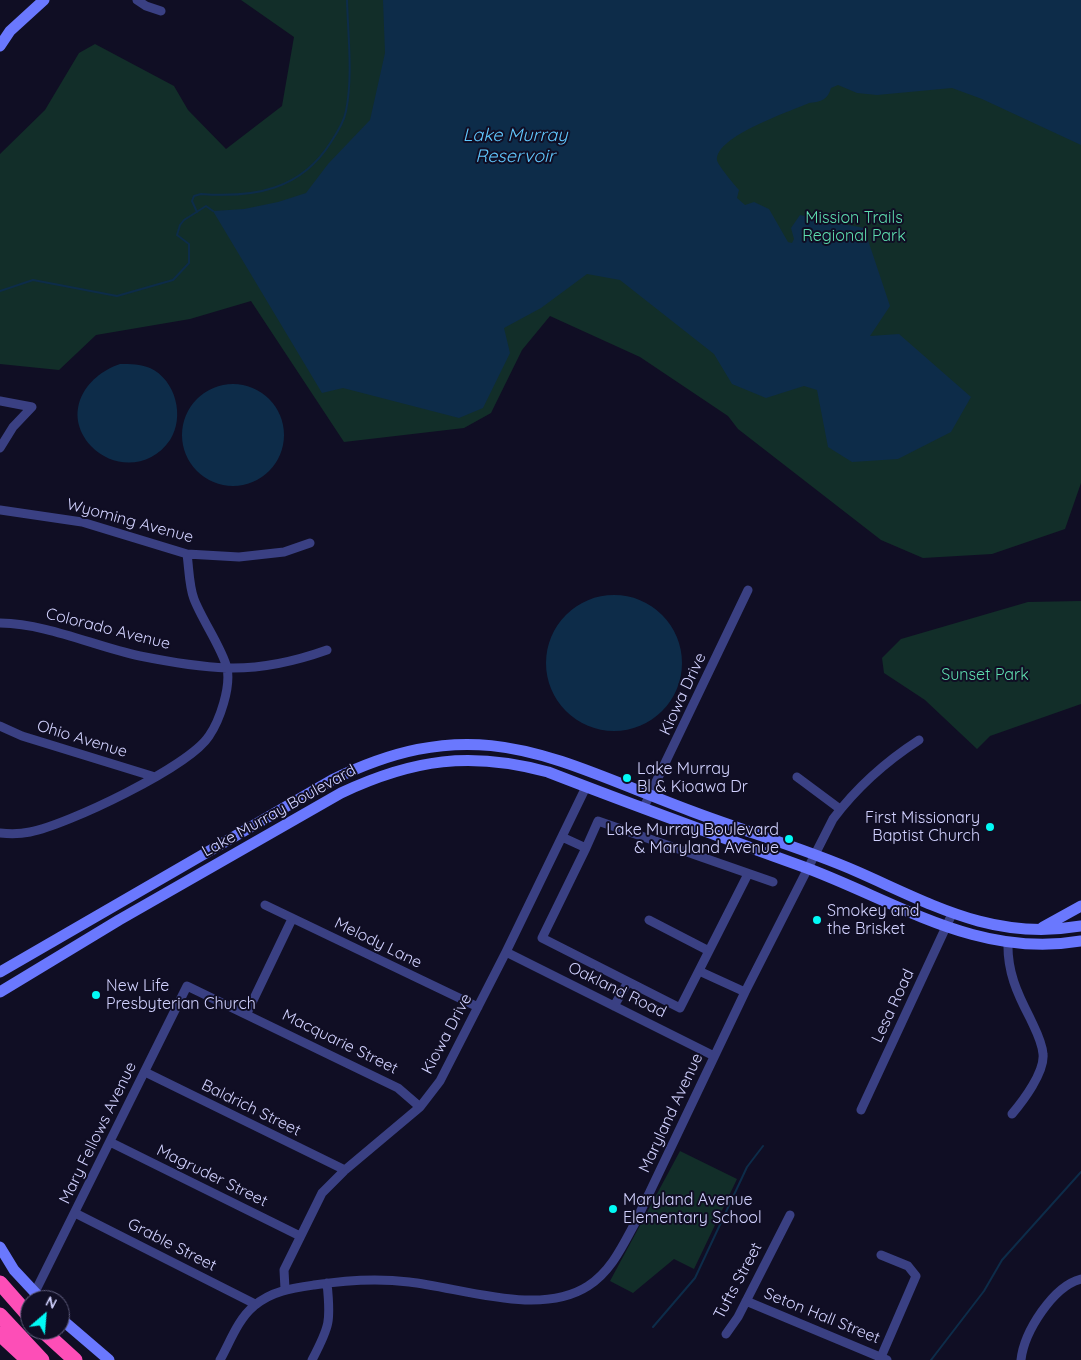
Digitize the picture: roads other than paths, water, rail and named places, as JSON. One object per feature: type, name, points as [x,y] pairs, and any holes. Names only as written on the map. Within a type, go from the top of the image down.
[{"type":"highway","points":[[0,1283],[20,1306]]},
{"type":"highway","points":[[0,1315],[42,1360]]},
{"type":"highway","points":[[0,1334],[28,1360]]},
{"type":"highway","points":[[53,1340],[75,1360]]},
{"type":"main road","points":[[0,46],[10,31],[44,0]]},
{"type":"main road","name":"Lake Murray Boulevard","points":[[0,972],[156,880],[332,780],[364,764],[423,747],[486,744],[554,757],[649,795],[814,854],[952,914],[1025,929],[1081,926]]},
{"type":"main road","name":"Lake Murray Boulevard","points":[[0,992],[67,950],[341,793],[369,780],[427,763],[474,759],[508,763],[548,772],[642,809],[850,885],[920,919],[946,928],[977,937],[1024,944],[1081,941]]},
{"type":"main road","points":[[156,880],[164,894]]},
{"type":"main road","points":[[1042,928],[1081,906]]},
{"type":"main road","points":[[56,938],[67,950]]},
{"type":"main road","points":[[0,1247],[14,1270],[33,1290]]},
{"type":"main road","points":[[70,1327],[109,1360]]},
{"type":"street","points":[[137,0],[146,6],[161,11]]},
{"type":"street","points":[[0,401],[32,407],[14,427],[0,448]]},
{"type":"street","name":"Wyoming Avenue","points":[[0,510],[82,522],[187,554],[239,557],[284,552],[310,543]]},
{"type":"street","points":[[0,834],[20,834],[39,830],[91,811],[155,777],[184,759],[209,738],[226,697],[227,668],[193,598],[187,554]]},
{"type":"street","name":"Kiowa Drive","points":[[642,809],[748,590]]},
{"type":"street","name":"Colorado Avenue","points":[[0,623],[47,629],[140,656],[227,668],[284,662],[327,650]]},
{"type":"street","name":"Ohio Avenue","points":[[0,726],[22,736],[155,777]]},
{"type":"street","name":"Maryland Avenue","points":[[220,1360],[245,1315],[255,1304],[285,1290],[328,1283],[374,1279],[409,1282],[534,1301],[560,1298],[588,1286],[603,1274],[616,1258],[635,1223],[806,868],[840,809],[876,771],[919,740]]},
{"type":"street","points":[[797,777],[840,809]]},
{"type":"street","name":"Kiowa Drive","points":[[285,1290],[284,1270],[322,1193],[344,1170],[420,1107],[452,1062],[586,787]]},
{"type":"street","points":[[748,874],[680,1008],[542,938],[598,821],[773,882]]},
{"type":"street","points":[[562,837],[586,848]]},
{"type":"street","name":"Melody Lane","points":[[265,905],[478,1007]]},
{"type":"street","name":"Lesa Road","points":[[861,1110],[952,914]]},
{"type":"street","points":[[247,1014],[292,919]]},
{"type":"street","points":[[649,920],[709,951]]},
{"type":"street","points":[[1008,942],[1011,975],[1015,988],[1040,1040],[1044,1054],[1030,1090],[1012,1114]]},
{"type":"street","name":"Oakland Road","points":[[506,952],[714,1056]]},
{"type":"street","points":[[699,972],[745,992]]},
{"type":"street","points":[[614,1006],[628,982]]},
{"type":"street","name":"Macquarie Street","points":[[187,986],[398,1088],[420,1107]]},
{"type":"street","name":"Mary Fellows Avenue","points":[[42,1290],[75,1213],[187,986]]},
{"type":"street","name":"Baldrich Street","points":[[145,1072],[344,1170]]},
{"type":"street","name":"Magruder Street","points":[[110,1142],[300,1236]]},
{"type":"street","name":"Grable Street","points":[[75,1213],[255,1304]]},
{"type":"street","name":"Tufts Street","points":[[726,1334],[746,1301],[790,1214]]},
{"type":"street","points":[[881,1255],[908,1266],[916,1276],[884,1358]]},
{"type":"street","points":[[1021,1360],[1026,1338],[1053,1297],[1066,1286],[1081,1279]]},
{"type":"street","points":[[312,1360],[328,1330],[330,1310],[328,1283]]},
{"type":"street","name":"Seton Hall Street","points":[[746,1301],[884,1358]]},
{"type":"water","name":"Lake Murray Reservoir","points":[[383,0],[1081,0],[1081,145],[982,99],[952,88],[877,95],[857,93],[838,85],[831,88],[823,100],[786,112],[740,134],[728,142],[720,151],[717,160],[739,190],[737,198],[745,205],[754,202],[769,209],[788,242],[792,243],[794,239],[791,228],[800,215],[864,228],[890,306],[870,336],[899,334],[971,397],[951,432],[898,459],[852,462],[828,447],[817,390],[804,386],[766,398],[732,384],[714,354],[620,280],[587,274],[541,308],[504,328],[510,353],[483,408],[459,418],[343,388],[322,393],[213,211],[244,209],[278,202],[306,193],[328,164],[370,120],[385,53]]},
{"type":"water","points":[[120,364],[132,364],[150,368],[166,381],[172,390],[175,400],[177,421],[175,431],[162,449],[143,461],[121,462],[100,454],[82,434],[78,421],[78,409],[87,387],[96,377]]},
{"type":"water","points":[[233,384],[252,388],[269,399],[280,416],[284,435],[280,454],[269,471],[252,482],[233,486],[214,482],[197,471],[186,454],[182,435],[186,416],[197,399],[214,388]]},
{"type":"water","points":[[614,595],[640,600],[662,615],[677,637],[682,663],[677,689],[662,711],[640,726],[614,731],[588,726],[566,711],[551,689],[546,663],[551,637],[566,615],[588,600]]},
{"type":"waterway","points":[[197,212],[192,201],[194,196],[201,194],[221,195],[258,192],[275,188],[291,181],[319,158],[331,142],[344,119],[348,98],[347,0]]},
{"type":"waterway","points":[[0,291],[33,280],[117,296],[173,280],[189,263],[189,244],[177,235],[180,225],[184,220],[206,206],[213,211]]},
{"type":"waterway","points":[[653,1327],[695,1278],[747,1167],[763,1146]]},
{"type":"waterway","points":[[931,1360],[984,1291],[1002,1260],[1081,1172]]},
{"type":"place","name":"Lake Murray Bl & Kioawa Dr","points":[[627,778]]},
{"type":"place","name":"First Missionary Baptist Church","points":[[990,827]]},
{"type":"place","name":"Lake Murray Boulevard & Maryland Avenue","points":[[789,839]]},
{"type":"place","name":"Smokey and the Brisket","points":[[817,920]]},
{"type":"place","name":"New Life Presbyterian Church","points":[[96,995]]},
{"type":"place","name":"Maryland Avenue Elementary School","points":[[613,1209]]},
{"type":"park label","name":"Mission Trails Regional Park","points":[[854,227]]},
{"type":"park label","name":"Sunset Park","points":[[985,675]]}]
